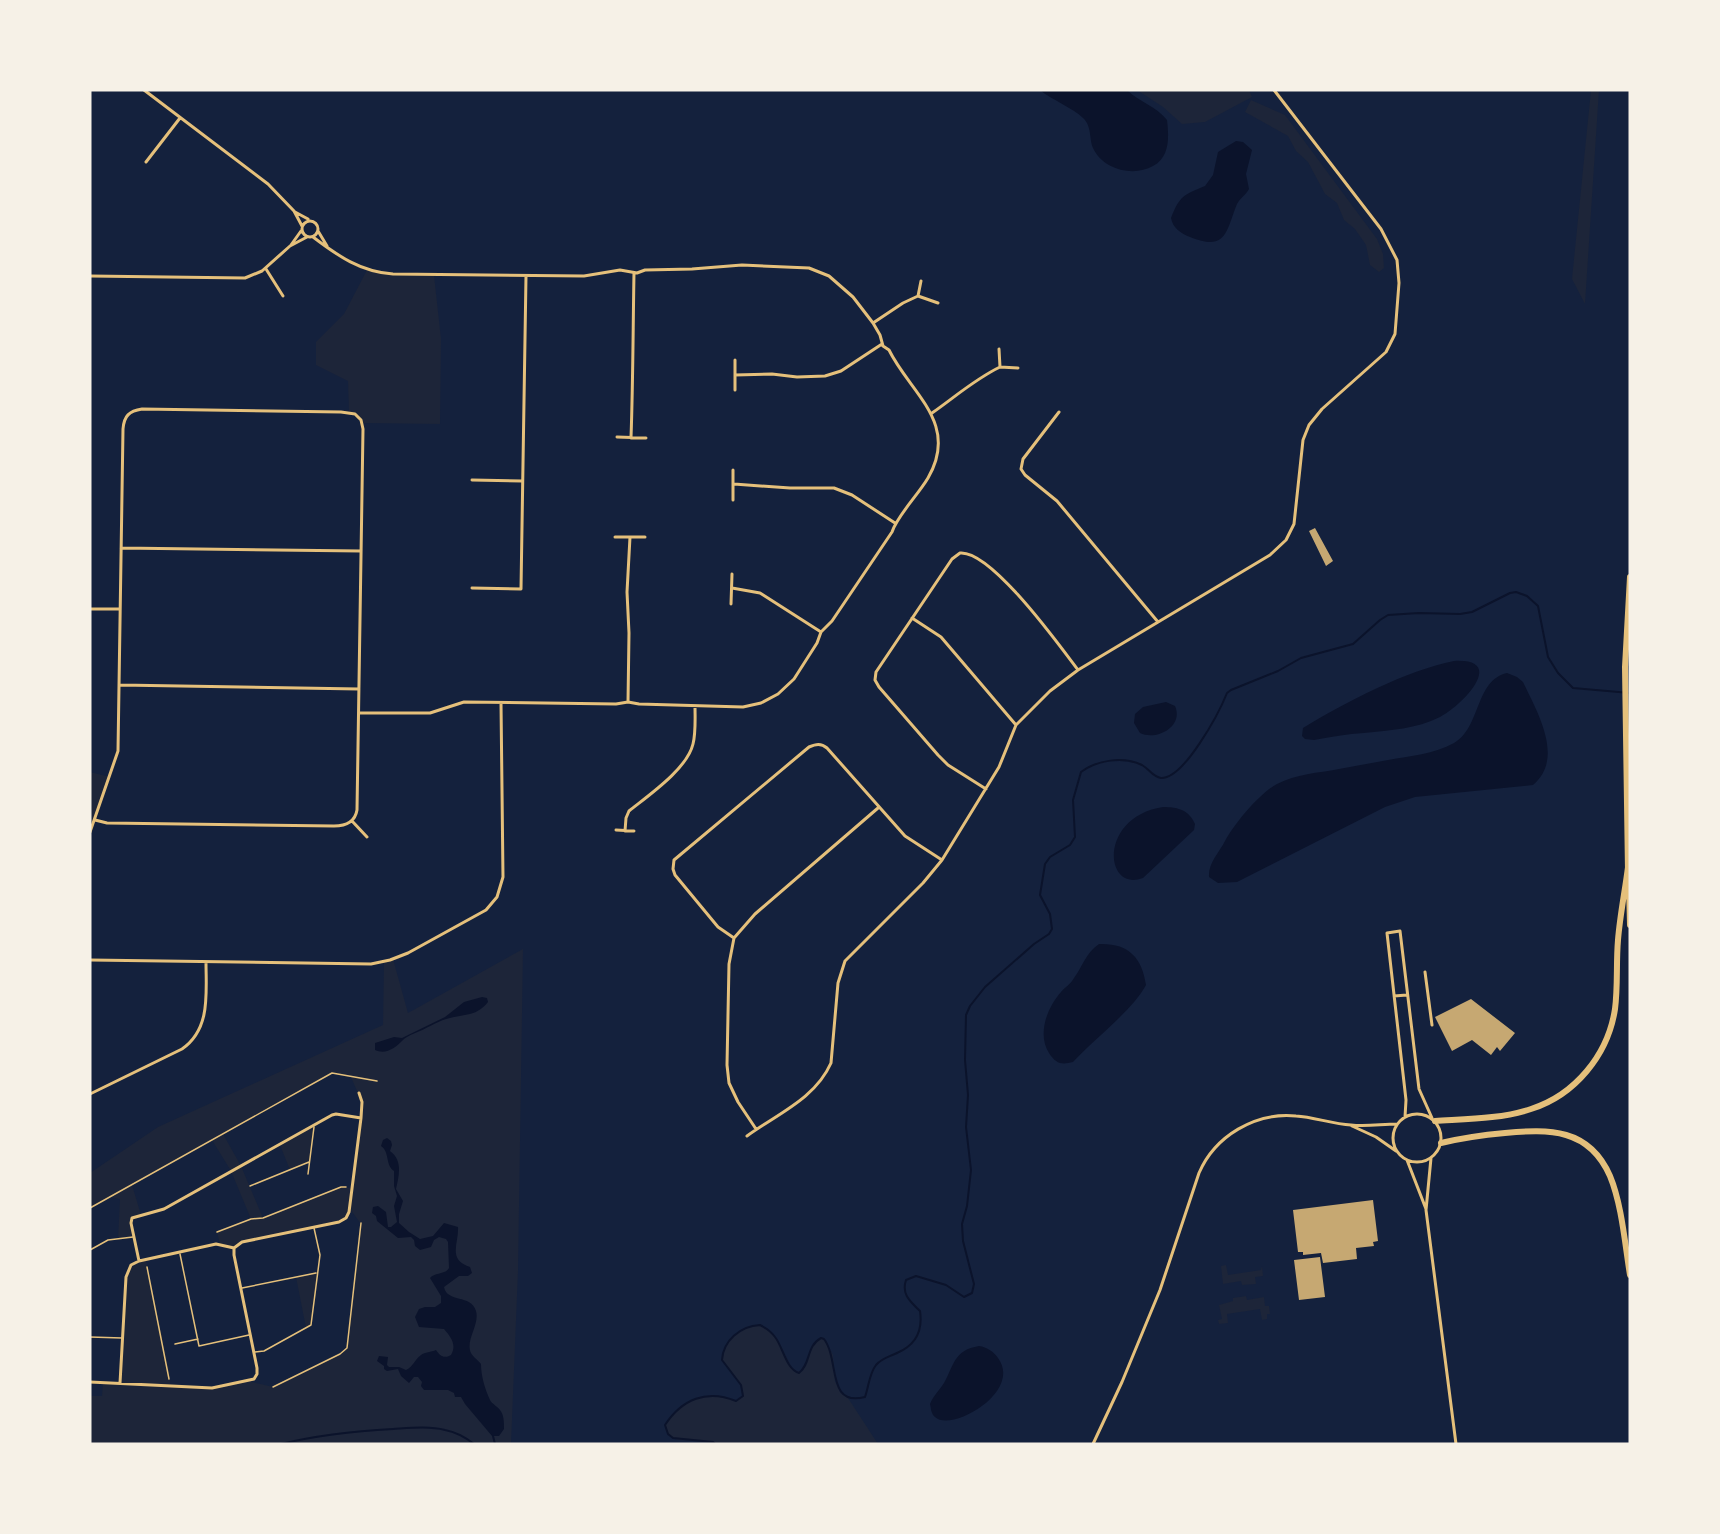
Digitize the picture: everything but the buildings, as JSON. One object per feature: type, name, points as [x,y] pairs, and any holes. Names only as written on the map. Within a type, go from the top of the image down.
[{"type":"highway","points":[[1630,577],[1624,736],[1630,925]]},
{"type":"highway","points":[[1433,1119],[1502,1115],[1531,1109],[1565,1092],[1587,1070],[1602,1047],[1613,1017],[1618,939],[1628,867]]},
{"type":"highway","points":[[1441,1143],[1476,1136],[1538,1130],[1567,1135],[1591,1148],[1603,1163],[1614,1188],[1630,1275]]},
{"type":"street","points":[[144,90],[268,184],[294,211],[316,223],[328,248]]},
{"type":"street","points":[[747,1136],[808,1095],[826,1075],[831,1063],[838,983],[845,961],[923,883],[942,860],[999,767],[1016,725],[1050,691],[1078,670],[1270,555],[1286,540],[1294,524],[1303,440],[1309,425],[1322,409],[1386,352],[1395,334],[1399,283],[1397,260],[1390,244],[1274,90]]},
{"type":"street","points":[[146,162],[180,118]]},
{"type":"street","points":[[294,211],[307,237]]},
{"type":"street","points":[[90,276],[239,278],[254,275],[266,269],[290,246],[309,220]]},
{"type":"street","points":[[312,237],[318,231]]},
{"type":"street","points":[[290,246],[307,237],[312,237],[349,262],[377,273],[587,276],[620,270],[634,273],[645,270],[699,269],[742,264],[809,268],[829,276],[842,285],[859,303],[880,334],[882,344],[889,350],[932,413],[938,438],[933,468],[914,500],[895,523],[885,542],[830,624],[821,632],[817,643],[794,679],[773,698],[751,706],[695,706],[628,702],[616,704],[464,702],[430,713],[359,713]]},
{"type":"street","points":[[266,269],[283,296]]},
{"type":"street","points":[[631,438],[634,273]]},
{"type":"street","points":[[472,588],[521,589],[526,276]]},
{"type":"street","points":[[918,296],[921,281]]},
{"type":"street","points":[[873,323],[918,296],[938,303]]},
{"type":"street","points":[[735,375],[825,376],[841,371],[882,344]]},
{"type":"street","points":[[999,349],[1000,367]]},
{"type":"street","points":[[735,360],[735,390]]},
{"type":"street","points":[[932,413],[976,380],[1000,367],[1018,368]]},
{"type":"street","points":[[90,832],[118,751],[121,548],[126,416],[136,410],[355,414],[361,420],[363,429],[357,810],[352,821],[345,826],[326,826],[107,823],[95,820]]},
{"type":"street","points":[[1059,412],[1023,459],[1021,469],[1025,476],[1057,501],[1158,622]]},
{"type":"street","points":[[617,437],[646,438]]},
{"type":"street","points":[[733,470],[734,500]]},
{"type":"street","points":[[472,480],[522,481]]},
{"type":"street","points":[[734,484],[834,488],[852,495],[895,523]]},
{"type":"street","points":[[615,537],[645,537]]},
{"type":"street","points":[[628,702],[627,592],[630,537]]},
{"type":"street","points":[[121,548],[361,551]]},
{"type":"street","points":[[986,789],[948,765],[875,680],[876,672],[952,559],[960,554],[971,555],[1003,579],[1036,616],[1078,670]]},
{"type":"street","points":[[731,604],[732,574]]},
{"type":"street","points":[[732,588],[760,593],[821,632]]},
{"type":"street","points":[[90,609],[120,609]]},
{"type":"street","points":[[912,618],[941,637],[1016,725]]},
{"type":"street","points":[[120,685],[359,689]]},
{"type":"street","points":[[90,960],[376,963],[408,953],[486,910],[499,893],[503,877],[501,703]]},
{"type":"street","points":[[625,831],[629,811],[681,766],[688,756],[694,741],[695,706]]},
{"type":"street","points":[[734,938],[718,927],[675,875],[673,864],[678,856],[809,747],[818,744],[827,748],[905,836],[942,860]]},
{"type":"street","points":[[756,1130],[729,1083],[727,1065],[729,964],[734,938],[755,914],[878,808]]},
{"type":"street","points":[[352,821],[367,837]]},
{"type":"street","points":[[616,830],[634,831]]},
{"type":"street","points":[[1351,1125],[1376,1137],[1407,1160],[1419,1162],[1431,1158],[1436,1154],[1441,1143],[1441,1131],[1419,1089],[1400,931],[1387,933],[1406,1100],[1405,1117]]},
{"type":"street","points":[[90,1094],[182,1049],[195,1038],[200,1031],[205,1012],[206,962]]},
{"type":"street","points":[[1425,972],[1432,1025]]},
{"type":"street","points":[[1394,996],[1408,995]]},
{"type":"street","points":[[120,1383],[126,1274],[131,1265],[139,1261],[216,1245],[234,1248],[242,1242],[341,1221],[349,1214],[361,1118],[362,1102],[359,1093]]},
{"type":"street","points":[[1399,1154],[1393,1143],[1397,1124],[1405,1117],[1419,1113],[1433,1119]]},
{"type":"street","points":[[139,1261],[132,1218],[164,1209],[336,1114],[361,1118]]},
{"type":"street","points":[[1093,1444],[1122,1382],[1160,1290],[1196,1180],[1212,1151],[1235,1131],[1267,1117],[1295,1116],[1351,1125],[1397,1124]]},
{"type":"street","points":[[1431,1158],[1426,1210],[1456,1444]]},
{"type":"street","points":[[1407,1160],[1426,1210]]},
{"type":"street","points":[[90,1382],[212,1388],[254,1379],[257,1374],[254,1353],[234,1248]]},
{"type":"lane","points":[[308,1174],[314,1126]]},
{"type":"lane","points":[[250,1186],[309,1162]]},
{"type":"lane","points":[[254,1353],[264,1351],[310,1325],[320,1253],[314,1227]]},
{"type":"lane","points":[[90,1250],[108,1240],[134,1237]]},
{"type":"lane","points":[[179,1252],[199,1346],[250,1335]]},
{"type":"lane","points":[[241,1288],[317,1272]]},
{"type":"lane","points":[[90,1336],[123,1338]]},
{"type":"lane","points":[[175,1344],[198,1339]]},
{"type":"path","points":[[90,1208],[332,1073],[377,1081]]},
{"type":"path","points":[[217,1232],[251,1219],[263,1218],[341,1187],[347,1188]]},
{"type":"path","points":[[273,1387],[340,1354],[347,1348],[361,1223]]},
{"type":"path","points":[[147,1266],[170,1375],[169,1380]]},
{"type":"shaded area","points":[[1040,90],[1127,90],[1167,120],[1168,140],[1163,157],[1153,166],[1137,171],[1111,166],[1098,156],[1093,148],[1086,121]]},
{"type":"shaded area","points":[[1137,90],[1249,90],[1252,97],[1205,122],[1182,124],[1163,107]]},
{"type":"shaded area","points":[[1591,90],[1599,90],[1585,304],[1572,279]]},
{"type":"shaded area","points":[[1251,100],[1285,115],[1377,239],[1383,254],[1384,268],[1379,272],[1370,265],[1366,245],[1355,229],[1344,220],[1337,203],[1325,194],[1308,162],[1296,151],[1288,136],[1245,112]]},
{"type":"shaded area","points":[[1236,141],[1243,142],[1252,150],[1246,174],[1249,189],[1237,204],[1227,230],[1218,240],[1211,242],[1183,234],[1175,227],[1171,218],[1177,205],[1187,194],[1205,186],[1213,175],[1218,152]]},
{"type":"shaded area","points":[[367,270],[377,273],[434,275],[441,339],[440,424],[362,423],[358,416],[349,412],[348,381],[316,365],[316,342],[344,314]]},
{"type":"shaded area","points":[[1454,661],[1470,662],[1478,667],[1479,674],[1476,684],[1468,694],[1440,717],[1413,727],[1394,730],[1314,740],[1305,739],[1302,736],[1303,728],[1356,698],[1416,672]]},
{"type":"shaded area","points":[[1507,673],[1523,682],[1545,735],[1548,748],[1547,762],[1542,774],[1533,785],[1415,797],[1385,807],[1237,882],[1218,883],[1209,877],[1212,863],[1229,834],[1255,802],[1270,788],[1299,776],[1422,754],[1454,743],[1469,727],[1489,685],[1497,677]]},
{"type":"shaded area","points":[[1166,702],[1175,706],[1177,713],[1172,725],[1167,730],[1154,735],[1140,733],[1134,723],[1135,714],[1143,707]]},
{"type":"shaded area","points":[[90,772],[110,777],[90,831]]},
{"type":"shaded area","points":[[1163,807],[1186,812],[1193,819],[1194,830],[1143,878],[1130,880],[1121,875],[1115,865],[1114,852],[1118,838],[1127,824],[1142,814]]},
{"type":"shaded area","points":[[1099,944],[1118,946],[1132,954],[1141,967],[1146,985],[1132,1005],[1073,1062],[1060,1063],[1052,1057],[1045,1046],[1045,1021],[1056,998],[1073,980],[1090,952]]},
{"type":"shaded area","points":[[523,949],[518,1271],[511,1444],[90,1444],[90,1396],[102,1396],[103,1382],[120,1383],[126,1277],[131,1265],[146,1260],[170,1375],[170,1386],[209,1388],[248,1381],[273,1387],[340,1354],[347,1348],[361,1224],[350,1209],[344,1220],[242,1242],[234,1248],[220,1244],[217,1232],[251,1219],[231,1171],[212,1140],[132,1185],[141,1215],[131,1220],[133,1237],[118,1240],[120,1199],[110,1197],[90,1208],[90,1173],[158,1127],[383,1025],[384,961],[393,959],[408,1013]],"holes":[[[332,1073],[350,1075],[362,1102],[351,1188],[341,1187],[263,1218],[241,1166],[223,1134]]]},
{"type":"shaded area","points":[[482,997],[487,998],[488,1002],[475,1012],[438,1022],[409,1036],[390,1050],[383,1052],[375,1050],[375,1043],[394,1037],[402,1038],[445,1017],[464,1002]]},
{"type":"shaded area","points":[[314,1126],[309,1162],[290,1170],[280,1145]]},
{"type":"shaded area","points":[[387,1138],[391,1141],[390,1151],[398,1164],[396,1189],[403,1201],[399,1223],[420,1239],[433,1236],[444,1223],[458,1227],[456,1255],[463,1264],[470,1267],[472,1273],[468,1276],[459,1276],[444,1287],[450,1295],[469,1302],[476,1311],[470,1348],[481,1364],[490,1400],[502,1414],[504,1429],[499,1436],[492,1436],[461,1397],[455,1397],[454,1393],[448,1390],[424,1390],[418,1377],[414,1377],[409,1383],[401,1376],[398,1369],[387,1371],[377,1361],[379,1356],[388,1357],[389,1367],[406,1370],[423,1354],[436,1350],[446,1357],[451,1355],[453,1348],[451,1338],[444,1329],[419,1327],[415,1317],[419,1309],[435,1307],[441,1303],[441,1296],[430,1278],[449,1268],[448,1242],[439,1237],[434,1240],[431,1247],[420,1250],[415,1246],[411,1237],[398,1238],[377,1221],[376,1216],[372,1213],[373,1207],[378,1206],[386,1212],[388,1227],[397,1222],[394,1206],[397,1196],[394,1186],[394,1171],[381,1146],[383,1140]]},
{"type":"shaded area","points":[[1226,1265],[1228,1275],[1261,1270],[1262,1266],[1263,1276],[1255,1277],[1256,1284],[1242,1285],[1241,1281],[1223,1284],[1221,1266]]},
{"type":"shaded area","points":[[317,1272],[311,1323],[306,1328],[296,1277]]},
{"type":"shaded area","points":[[1246,1296],[1247,1300],[1264,1297],[1265,1306],[1269,1306],[1270,1314],[1267,1314],[1267,1319],[1262,1320],[1260,1309],[1227,1314],[1228,1323],[1219,1324],[1218,1320],[1222,1319],[1219,1305],[1233,1301],[1233,1298]]},
{"type":"shaded area","points":[[755,1325],[763,1327],[775,1336],[795,1372],[802,1371],[811,1349],[817,1341],[824,1339],[833,1355],[835,1381],[840,1392],[848,1398],[878,1444],[715,1444],[678,1440],[667,1433],[665,1425],[687,1403],[705,1396],[736,1401],[743,1396],[741,1385],[722,1360],[723,1353],[732,1337]]},
{"type":"shaded area","points":[[979,1346],[990,1350],[998,1358],[1003,1371],[1001,1384],[993,1396],[969,1414],[955,1419],[943,1420],[935,1417],[930,1404],[956,1359],[964,1351]]},
{"type":"waterway","points":[[715,1444],[673,1438],[668,1434],[665,1425],[679,1409],[696,1399],[715,1396],[736,1401],[743,1396],[741,1385],[722,1360],[729,1341],[739,1332],[760,1325],[772,1333],[791,1367],[799,1373],[816,1341],[824,1339],[829,1348],[839,1389],[844,1395],[853,1398],[865,1397],[870,1376],[876,1365],[883,1359],[904,1350],[919,1331],[920,1311],[906,1294],[906,1280],[916,1276],[946,1285],[964,1297],[972,1293],[974,1284],[963,1241],[962,1224],[967,1206],[971,1170],[966,1127],[968,1095],[965,1060],[966,1015],[985,987],[1034,944],[1049,934],[1052,929],[1050,914],[1040,895],[1045,864],[1050,857],[1070,845],[1075,837],[1073,800],[1081,772],[1102,762],[1119,760],[1135,762],[1161,778],[1170,775],[1190,757],[1217,715],[1227,693],[1231,690],[1278,671],[1301,658],[1353,644],[1388,615],[1472,612],[1516,592],[1527,596],[1538,606],[1548,657],[1558,673],[1573,688],[1630,693]]},
{"type":"waterway","points":[[281,1444],[337,1434],[419,1428],[453,1432],[474,1444]]},
{"type":"waterway","points":[[493,1436],[495,1444]]}]
